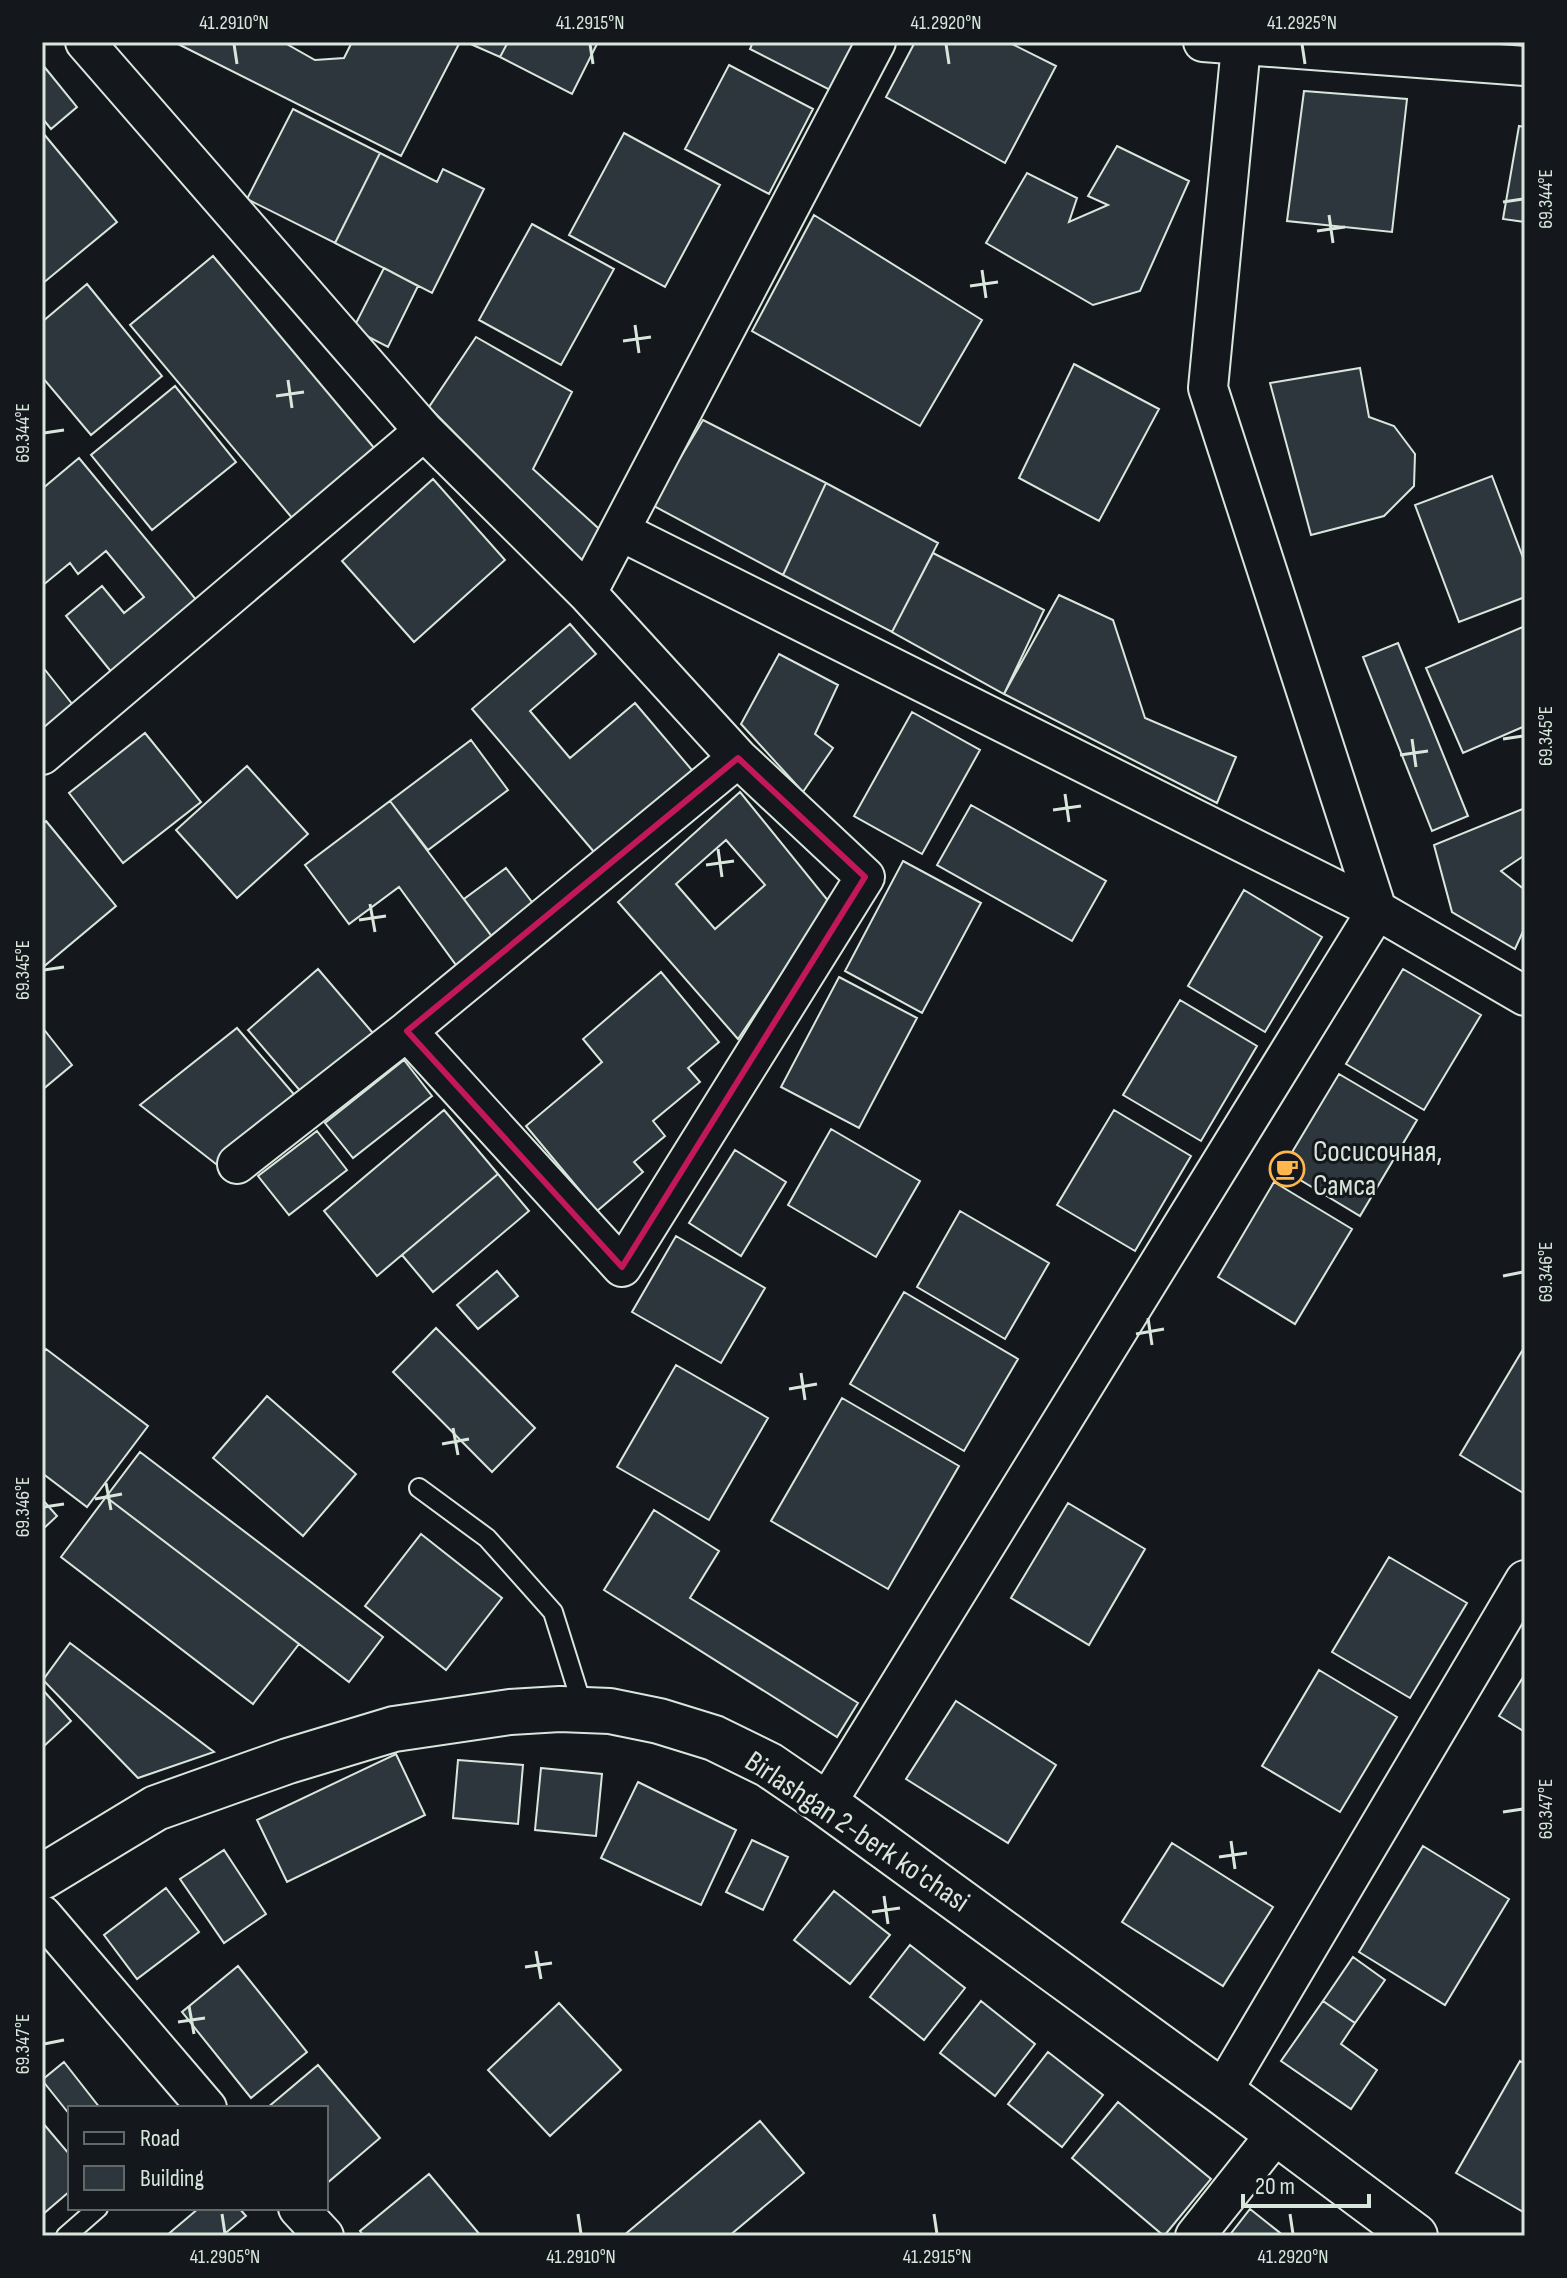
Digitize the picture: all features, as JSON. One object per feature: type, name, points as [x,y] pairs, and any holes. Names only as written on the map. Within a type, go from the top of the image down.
[{"type":"street","points":[[85,42],[424,431],[587,593],[738,758],[865,877],[622,1267],[407,1031]]},
{"type":"street","points":[[587,593],[876,42]]},
{"type":"street","points":[[1203,42],[1525,66]]},
{"type":"street","points":[[826,1804],[1377,910],[1208,388],[1241,46]]},
{"type":"street","points":[[42,755],[424,431]]},
{"type":"street","points":[[620,531],[1377,910],[1525,996]]},
{"type":"street","points":[[237,1164],[407,1031],[738,758]]},
{"type":"street","points":[[1222,2092],[1525,1580]]},
{"type":"street","name":"Birlashgan 2-berk ko'chasi","points":[[42,1877],[156,1808],[288,1761],[394,1729],[510,1712],[610,1711],[659,1721],[714,1738],[769,1765],[1222,2092],[1415,2236]]},
{"type":"street","points":[[42,1915],[205,2106]]},
{"type":"street","points":[[1195,2236],[1276,2134]]},
{"type":"street","points":[[300,2210],[324,2236]]},
{"type":"lane","points":[[419,1488],[487,1538],[553,1612],[584,1711]]},
{"type":"lane","points":[[66,2236],[96,2210]]},
{"type":"highlighted area","points":[[738,758],[865,877],[622,1267],[407,1031]]},
{"type":"building","points":[[174,42],[283,42],[315,60],[344,58],[352,42],[460,42],[401,156]]},
{"type":"building","points":[[466,42],[508,42],[500,57]]},
{"type":"building","points":[[508,42],[598,42],[572,94],[500,57]]},
{"type":"building","points":[[753,42],[855,42],[830,90],[750,49]]},
{"type":"building","points":[[915,42],[1008,42],[1056,66],[1005,163],[886,97]]},
{"type":"building","points":[[1439,42],[1525,42],[1525,50]]},
{"type":"building","points":[[42,64],[77,107],[51,129],[42,118]]},
{"type":"building","points":[[729,65],[813,109],[769,194],[685,149]]},
{"type":"building","points":[[1304,91],[1407,99],[1392,232],[1287,221]]},
{"type":"building","points":[[293,109],[380,153],[335,243],[247,199]]},
{"type":"building","points":[[1519,126],[1525,127],[1525,222],[1503,219]]},
{"type":"building","points":[[624,133],[720,185],[665,287],[569,235]]},
{"type":"building","points":[[42,134],[117,222],[42,284]]},
{"type":"building","points":[[1117,146],[1189,181],[1140,291],[1093,305],[986,243],[1027,173],[1077,198],[1069,222],[1108,205],[1088,196]]},
{"type":"building","points":[[380,153],[437,182],[443,169],[484,189],[432,293],[335,243]]},
{"type":"building","points":[[814,215],[982,320],[920,426],[752,331]]},
{"type":"building","points":[[532,224],[614,269],[561,365],[479,320]]},
{"type":"building","points":[[213,256],[380,455],[298,525],[130,325]]},
{"type":"building","points":[[384,268],[418,286],[388,347],[353,329]]},
{"type":"building","points":[[87,284],[162,376],[91,435],[42,377],[42,322]]},
{"type":"building","points":[[476,337],[572,392],[533,469],[608,537],[587,568],[429,407]]},
{"type":"building","points":[[1074,364],[1159,409],[1099,521],[1019,478]]},
{"type":"building","points":[[1360,368],[1369,417],[1394,426],[1415,454],[1414,486],[1384,516],[1311,535],[1270,383]]},
{"type":"building","points":[[175,386],[236,462],[152,530],[91,455]]},
{"type":"building","points":[[703,420],[826,483],[783,575],[652,505]]},
{"type":"building","points":[[79,458],[203,608],[117,679],[66,616],[102,586],[124,613],[144,597],[106,551],[78,574],[70,563],[42,586],[42,489]]},
{"type":"building","points":[[1492,476],[1525,563],[1525,597],[1459,622],[1415,505]]},
{"type":"building","points":[[433,479],[505,560],[414,642],[342,561]]},
{"type":"building","points":[[826,483],[938,543],[892,632],[783,575]]},
{"type":"building","points":[[933,553],[1044,610],[1004,694],[892,632]]},
{"type":"building","points":[[1059,595],[1113,620],[1145,718],[1236,757],[1217,803],[1004,694]]},
{"type":"building","points":[[570,624],[596,654],[530,711],[570,758],[635,703],[697,776],[600,859],[472,709]]},
{"type":"building","points":[[1525,626],[1525,726],[1463,753],[1426,668]]},
{"type":"building","points":[[1398,643],[1468,816],[1432,831],[1363,657]]},
{"type":"building","points":[[779,654],[838,685],[815,734],[833,748],[803,792],[741,724]]},
{"type":"building","points":[[42,666],[73,705],[42,729]]},
{"type":"building","points":[[912,712],[980,750],[922,854],[854,816]]},
{"type":"building","points":[[145,733],[201,802],[123,863],[69,793]]},
{"type":"building","points":[[471,740],[508,790],[428,850],[390,801]]},
{"type":"building","points":[[247,766],[308,834],[237,898],[176,830]]},
{"type":"building","points":[[740,792],[830,903],[738,1039],[618,902]],"holes":[[[726,840],[765,885],[715,929],[676,884]]]},
{"type":"building","points":[[390,801],[493,938],[456,965],[399,887],[349,924],[305,865]]},
{"type":"building","points":[[971,805],[1106,881],[1072,941],[937,865]]},
{"type":"building","points":[[1525,808],[1525,855],[1501,871],[1525,890],[1525,927],[1515,949],[1452,912],[1434,845]]},
{"type":"building","points":[[46,821],[116,906],[42,968],[42,824]]},
{"type":"building","points":[[903,861],[981,903],[922,1013],[845,971]]},
{"type":"building","points":[[506,868],[535,906],[493,938],[464,899]]},
{"type":"building","points":[[1244,890],[1322,937],[1265,1032],[1188,986]]},
{"type":"building","points":[[318,969],[378,1039],[308,1100],[248,1030]]},
{"type":"building","points":[[1403,969],[1481,1015],[1424,1110],[1346,1064]]},
{"type":"building","points":[[661,972],[719,1042],[688,1068],[700,1082],[653,1121],[665,1136],[634,1162],[643,1172],[597,1211],[526,1126],[602,1062],[583,1039]]},
{"type":"building","points":[[839,977],[917,1018],[859,1128],[781,1087]]},
{"type":"building","points":[[1180,1000],[1257,1046],[1201,1141],[1123,1095]]},
{"type":"building","points":[[42,1027],[72,1065],[42,1090]]},
{"type":"building","points":[[237,1028],[298,1099],[225,1171],[140,1105]]},
{"type":"building","points":[[404,1060],[432,1096],[353,1158],[325,1123]]},
{"type":"building","points":[[1339,1074],[1417,1120],[1360,1216],[1282,1169]]},
{"type":"building","points":[[444,1110],[498,1174],[377,1276],[324,1211]]},
{"type":"building","points":[[1114,1110],[1191,1156],[1135,1251],[1057,1205]]},
{"type":"building","points":[[831,1129],[920,1181],[876,1257],[788,1205]]},
{"type":"building","points":[[317,1131],[347,1170],[289,1215],[258,1176]]},
{"type":"building","points":[[735,1150],[786,1182],[741,1256],[689,1223]]},
{"type":"building","points":[[498,1174],[529,1211],[433,1292],[402,1255]]},
{"type":"building","points":[[1274,1182],[1352,1229],[1295,1324],[1218,1277]]},
{"type":"building","points":[[960,1211],[1049,1263],[1005,1339],[917,1287]]},
{"type":"building","points":[[676,1236],[765,1288],[721,1363],[632,1312]]},
{"type":"building","points":[[497,1271],[518,1296],[478,1329],[457,1305]]},
{"type":"building","points":[[904,1292],[1018,1359],[964,1451],[850,1384]]},
{"type":"building","points":[[436,1328],[535,1428],[492,1472],[393,1372]]},
{"type":"building","points":[[1525,1346],[1525,1494],[1460,1455]]},
{"type":"building","points":[[46,1349],[148,1426],[87,1507],[42,1473],[42,1354]]},
{"type":"building","points":[[676,1365],[768,1418],[709,1520],[617,1467]]},
{"type":"building","points":[[267,1396],[356,1474],[303,1536],[213,1458]]},
{"type":"building","points":[[842,1398],[959,1466],[888,1589],[771,1521]]},
{"type":"building","points":[[140,1452],[383,1637],[349,1682],[106,1497]]},
{"type":"building","points":[[106,1497],[299,1644],[253,1704],[61,1557]]},
{"type":"building","points":[[42,1499],[57,1516],[42,1530]]},
{"type":"building","points":[[1068,1503],[1145,1549],[1089,1645],[1011,1598]]},
{"type":"building","points":[[654,1510],[719,1551],[690,1598],[858,1703],[837,1737],[604,1590]]},
{"type":"building","points":[[421,1534],[502,1598],[446,1670],[365,1606]]},
{"type":"building","points":[[1389,1557],[1467,1603],[1410,1698],[1332,1652]]},
{"type":"building","points":[[70,1643],[214,1752],[138,1778],[43,1680]]},
{"type":"building","points":[[1319,1670],[1397,1717],[1340,1812],[1262,1766]]},
{"type":"building","points":[[1525,1674],[1525,1732],[1499,1716]]},
{"type":"building","points":[[42,1689],[71,1721],[42,1748]]},
{"type":"building","points":[[956,1701],[1056,1765],[1008,1843],[906,1779]]},
{"type":"building","points":[[396,1754],[425,1815],[287,1882],[257,1820]]},
{"type":"building","points":[[458,1760],[523,1765],[518,1824],[453,1818]]},
{"type":"building","points":[[541,1768],[602,1774],[596,1836],[535,1830]]},
{"type":"building","points":[[638,1782],[736,1830],[701,1905],[601,1858]]},
{"type":"building","points":[[752,1840],[788,1857],[763,1910],[726,1892]]},
{"type":"building","points":[[1172,1843],[1273,1907],[1223,1986],[1122,1922]]},
{"type":"building","points":[[1423,1846],[1509,1899],[1445,2005],[1359,1952]]},
{"type":"building","points":[[224,1850],[266,1914],[224,1943],[180,1879]]},
{"type":"building","points":[[166,1888],[199,1932],[137,1979],[104,1935]]},
{"type":"building","points":[[834,1891],[890,1935],[850,1984],[794,1940]]},
{"type":"building","points":[[910,1945],[965,1988],[924,2040],[870,1997]]},
{"type":"building","points":[[1353,1957],[1385,1980],[1355,2023],[1323,2001]]},
{"type":"building","points":[[238,1966],[307,2052],[251,2098],[182,2012]]},
{"type":"building","points":[[981,2001],[1035,2044],[995,2096],[940,2053]]},
{"type":"building","points":[[1323,2001],[1355,2023],[1341,2044],[1377,2070],[1351,2109],[1281,2061]]},
{"type":"building","points":[[559,2003],[621,2070],[550,2136],[488,2070]]},
{"type":"building","points":[[1048,2052],[1103,2095],[1062,2147],[1008,2104]]},
{"type":"building","points":[[1520,2061],[1525,2064],[1525,2213],[1456,2173]]},
{"type":"building","points":[[64,2062],[98,2106],[68,2106],[68,2112],[42,2080]]},
{"type":"building","points":[[318,2065],[380,2138],[328,2182],[328,2106],[269,2106]]},
{"type":"building","points":[[1118,2102],[1211,2179],[1164,2236],[1072,2158]]},
{"type":"building","points":[[760,2121],[804,2173],[729,2236],[623,2236]]},
{"type":"building","points":[[42,2122],[68,2153],[68,2193],[42,2215]]},
{"type":"building","points":[[429,2174],[481,2236],[364,2236],[360,2231]]},
{"type":"building","points":[[1250,2209],[1284,2236],[1229,2236]]},
{"type":"building","points":[[197,2210],[241,2210],[246,2216],[222,2236],[166,2236]]},
{"type":"place","name":"Сосисочная, Самса","points":[[1287,1169]]}]
